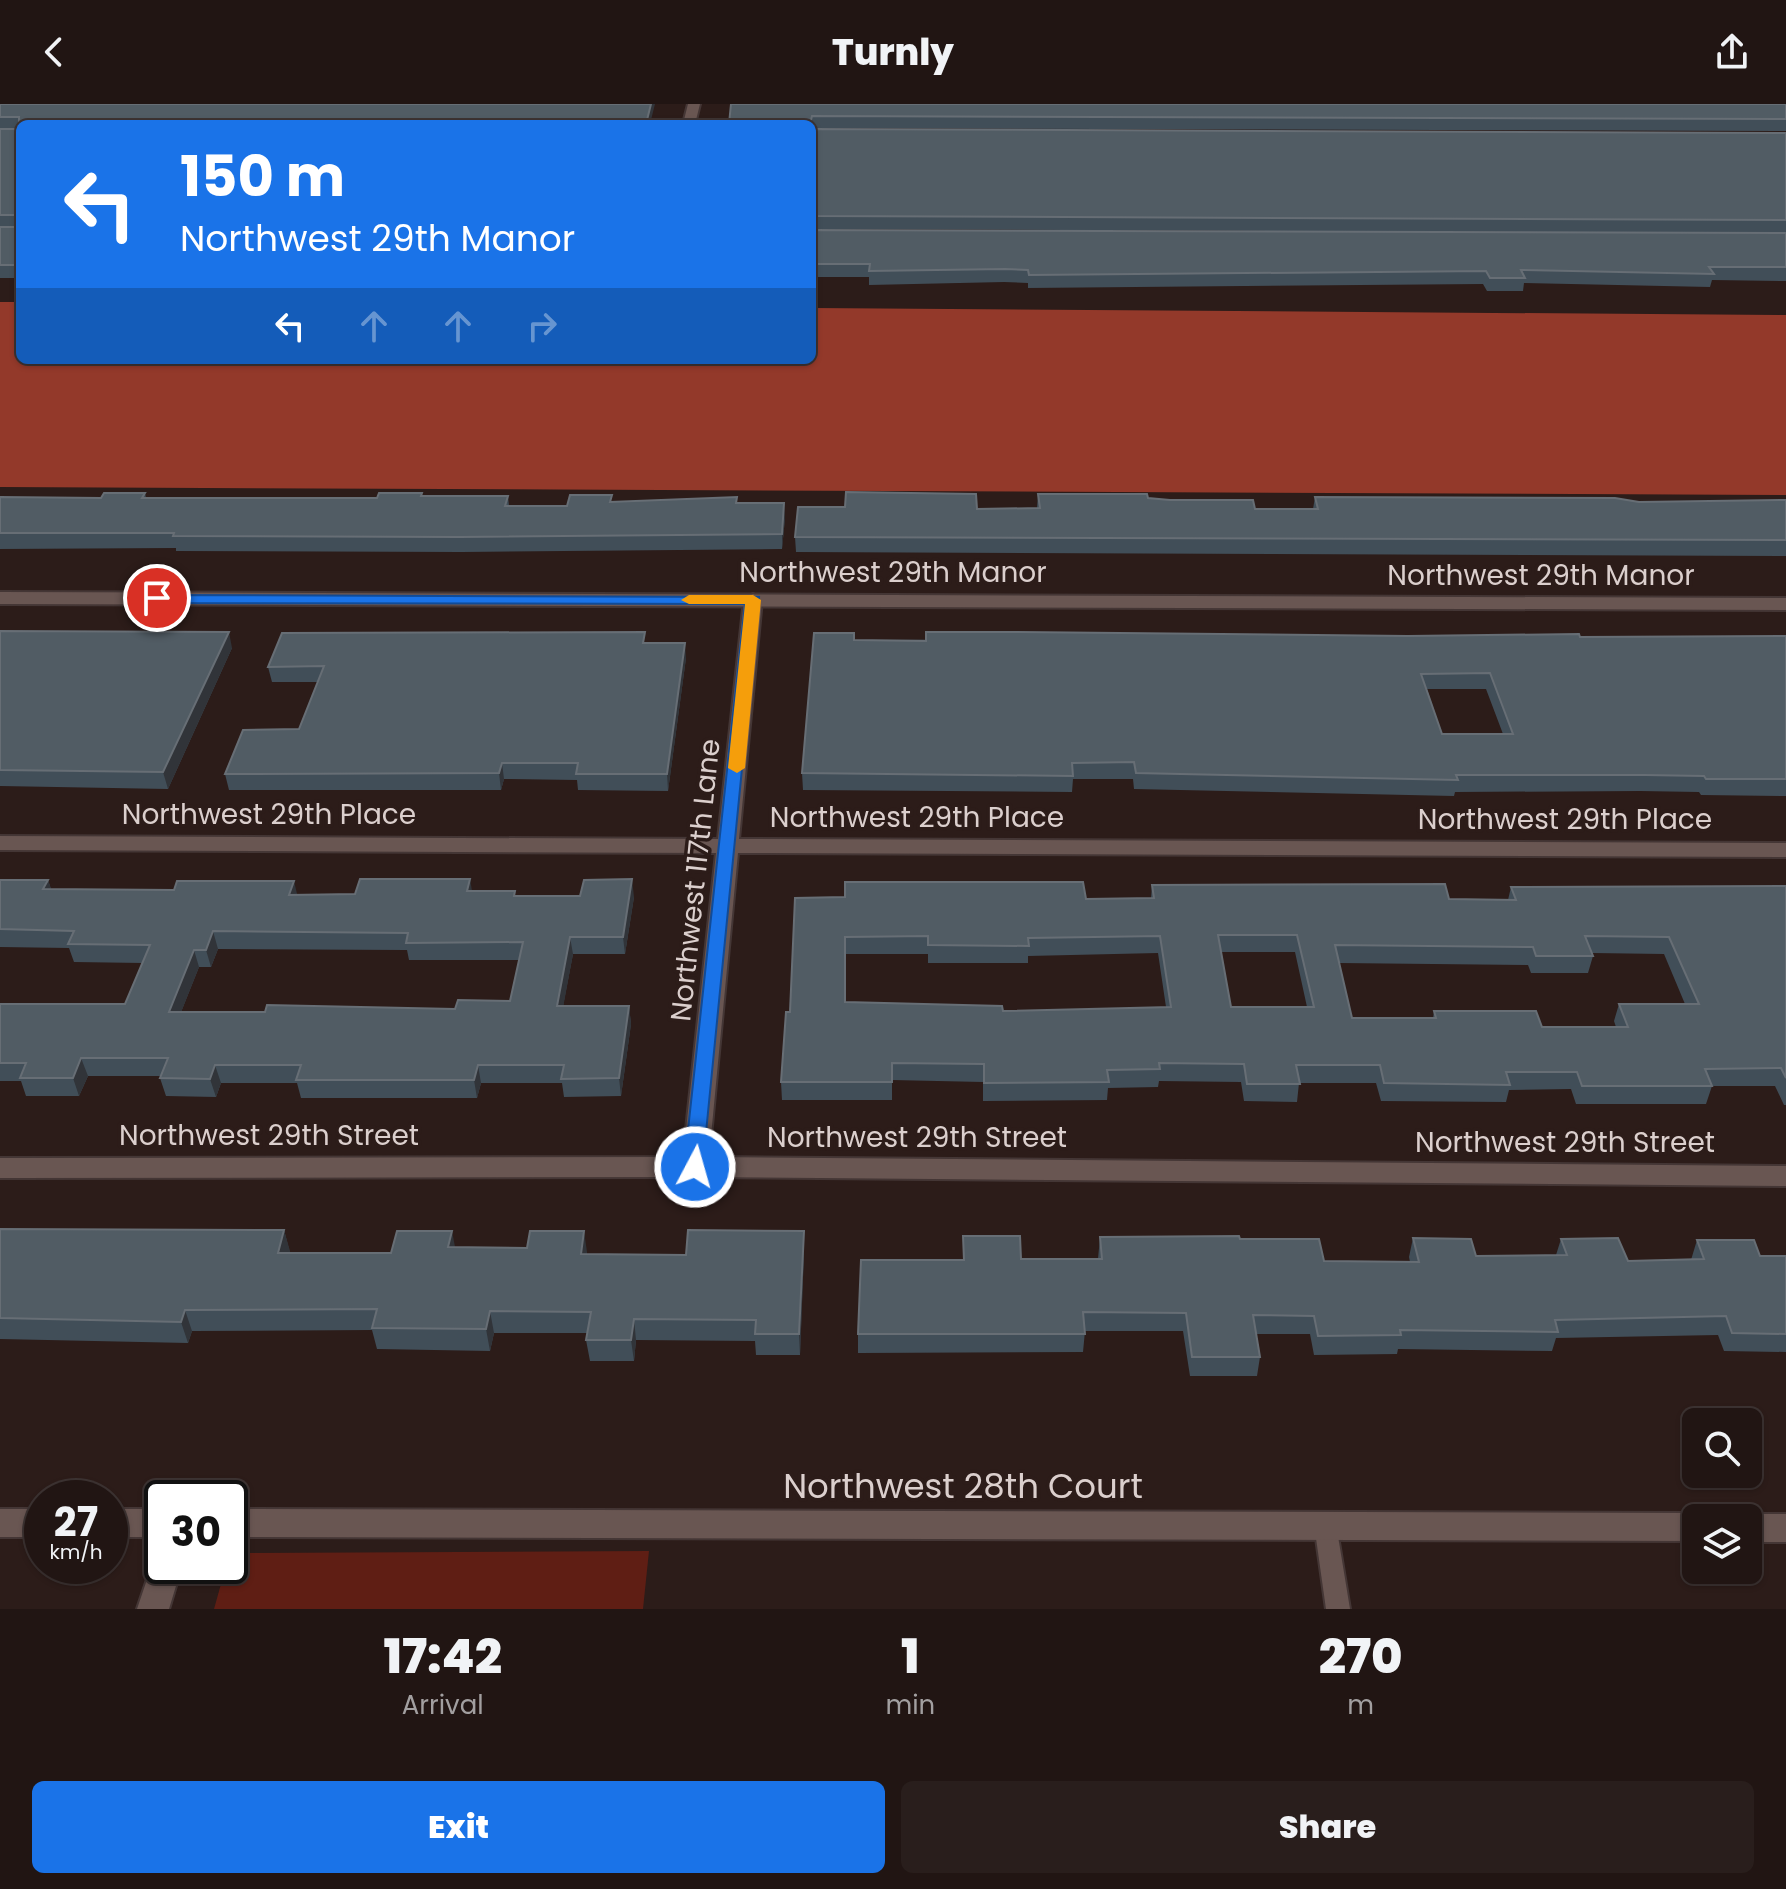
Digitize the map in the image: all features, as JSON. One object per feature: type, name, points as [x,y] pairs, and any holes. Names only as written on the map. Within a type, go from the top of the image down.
[{"type":"street","name":"Northwest 29th Manor","points":[[0,598],[1786,604]]},
{"type":"street","name":"Northwest 117th Lane","points":[[695,1167],[753,600]]},
{"type":"street","name":"Northwest 29th Place","points":[[0,843],[1786,850]]},
{"type":"street","name":"Northwest 29th Street","points":[[0,1168],[695,1167],[1786,1176]]},
{"type":"street","points":[[0,1523],[24,1523]]},
{"type":"street","name":"Northwest 28th Court","points":[[248,1523],[1682,1527]]},
{"type":"street","points":[[1762,1528],[1786,1528]]},
{"type":"street","points":[[153,1609],[161,1584]]},
{"type":"lane","points":[[1325,1524],[1338,1609]]},
{"type":"shaded area","points":[[0,302],[16,302],[16,364],[816,364],[816,308],[1786,315],[1786,495],[0,487]]},
{"type":"shaded area","points":[[649,1551],[643,1609],[214,1609],[221,1584],[248,1584],[248,1553]]},
{"type":"building","points":[[0,104],[651,104],[647,120],[19,120],[19,117],[0,117]]},
{"type":"building","points":[[731,104],[1786,104],[1786,119],[812,116],[811,120],[729,120]]},
{"type":"building","points":[[0,129],[16,129],[16,215],[0,215]]},
{"type":"building","points":[[816,129],[1786,133],[1786,220],[816,216]]},
{"type":"building","points":[[0,227],[16,227],[16,265],[0,265]]},
{"type":"building","points":[[816,230],[1786,233],[1786,267],[1709,267],[1714,274],[1521,270],[1525,278],[1490,278],[1486,271],[1029,275],[1028,270],[1005,269],[869,271],[870,264],[816,264]]},
{"type":"building","points":[[846,492],[976,494],[977,509],[1040,508],[1038,494],[1147,494],[1148,498],[1170,500],[1253,500],[1255,509],[1318,509],[1315,497],[1615,498],[1639,502],[1786,500],[1786,540],[795,537],[798,507],[845,507]]},
{"type":"building","points":[[104,493],[145,493],[142,498],[377,498],[379,493],[508,496],[505,506],[567,506],[570,495],[612,495],[610,502],[737,497],[736,503],[784,503],[782,534],[460,537],[0,533],[0,497],[101,498]]},
{"type":"building","points":[[0,631],[229,632],[163,772],[0,770]]},
{"type":"building","points":[[645,632],[643,643],[685,643],[667,774],[576,774],[578,763],[502,763],[499,773],[225,774],[243,730],[299,729],[324,666],[268,667],[282,633]]},
{"type":"building","points":[[926,632],[1786,636],[1786,779],[1456,775],[1458,780],[1136,773],[1134,762],[1072,763],[1073,776],[802,773],[814,633],[854,633],[854,640],[926,641]],"holes":[[[1490,673],[1513,734],[1442,734],[1421,674]]]},
{"type":"building","points":[[360,879],[470,879],[467,891],[515,891],[514,896],[580,896],[584,880],[632,879],[623,937],[570,937],[557,1006],[629,1006],[619,1078],[561,1079],[564,1065],[478,1065],[474,1080],[296,1080],[301,1065],[215,1065],[210,1079],[160,1078],[168,1058],[81,1058],[73,1078],[20,1078],[26,1063],[0,1063],[0,1004],[125,1004],[150,945],[68,944],[74,931],[0,929],[0,880],[48,880],[43,889],[174,890],[177,881],[294,881],[289,895],[355,894]],"holes":[[[213,931],[408,933],[406,943],[523,942],[510,1001],[458,1000],[455,1009],[267,1005],[265,1012],[169,1012],[194,950],[206,950]]]},
{"type":"building","points":[[845,882],[1083,882],[1086,899],[1154,898],[1152,885],[1445,884],[1449,899],[1516,900],[1511,887],[1786,886],[1786,1078],[1781,1068],[1705,1069],[1712,1086],[1582,1086],[1577,1072],[1506,1072],[1510,1085],[1384,1083],[1380,1065],[1296,1065],[1300,1084],[1247,1084],[1244,1064],[1159,1063],[1160,1069],[1107,1070],[1109,1082],[984,1083],[984,1064],[892,1063],[892,1082],[781,1082],[786,1012],[790,1012],[795,898],[845,897]],"holes":[[[1218,935],[1297,935],[1314,1007],[1231,1007]],[[928,936],[928,945],[1029,946],[1028,938],[1160,936],[1171,1007],[1003,1011],[1002,1006],[845,1002],[845,937]],[[1585,936],[1669,937],[1699,1004],[1619,1004],[1628,1027],[1542,1027],[1536,1011],[1434,1011],[1436,1018],[1352,1018],[1335,945],[1533,947],[1536,956],[1593,956]]]},
{"type":"building","points":[[0,1229],[284,1230],[278,1253],[391,1253],[397,1231],[452,1231],[448,1247],[527,1248],[530,1231],[584,1231],[581,1254],[686,1255],[688,1230],[804,1231],[799,1334],[755,1334],[756,1320],[634,1319],[631,1340],[586,1340],[591,1312],[490,1311],[486,1329],[372,1328],[377,1309],[185,1310],[181,1322],[0,1318]]},
{"type":"building","points":[[963,1236],[1020,1236],[1021,1259],[1102,1259],[1100,1237],[1239,1236],[1240,1239],[1319,1239],[1324,1261],[1419,1262],[1413,1238],[1471,1239],[1476,1256],[1567,1255],[1561,1239],[1618,1238],[1628,1261],[1704,1259],[1697,1240],[1754,1240],[1760,1256],[1786,1256],[1786,1334],[1732,1333],[1726,1316],[1555,1320],[1558,1332],[1400,1330],[1401,1335],[1318,1336],[1314,1316],[1253,1315],[1260,1357],[1192,1357],[1186,1313],[1083,1312],[1085,1334],[858,1334],[861,1260],[964,1260]]},
{"type":"slow traffic","points":[[689,600],[753,600],[737,768]]},
{"type":"route","points":[[157,598],[753,600],[695,1167]]}]
